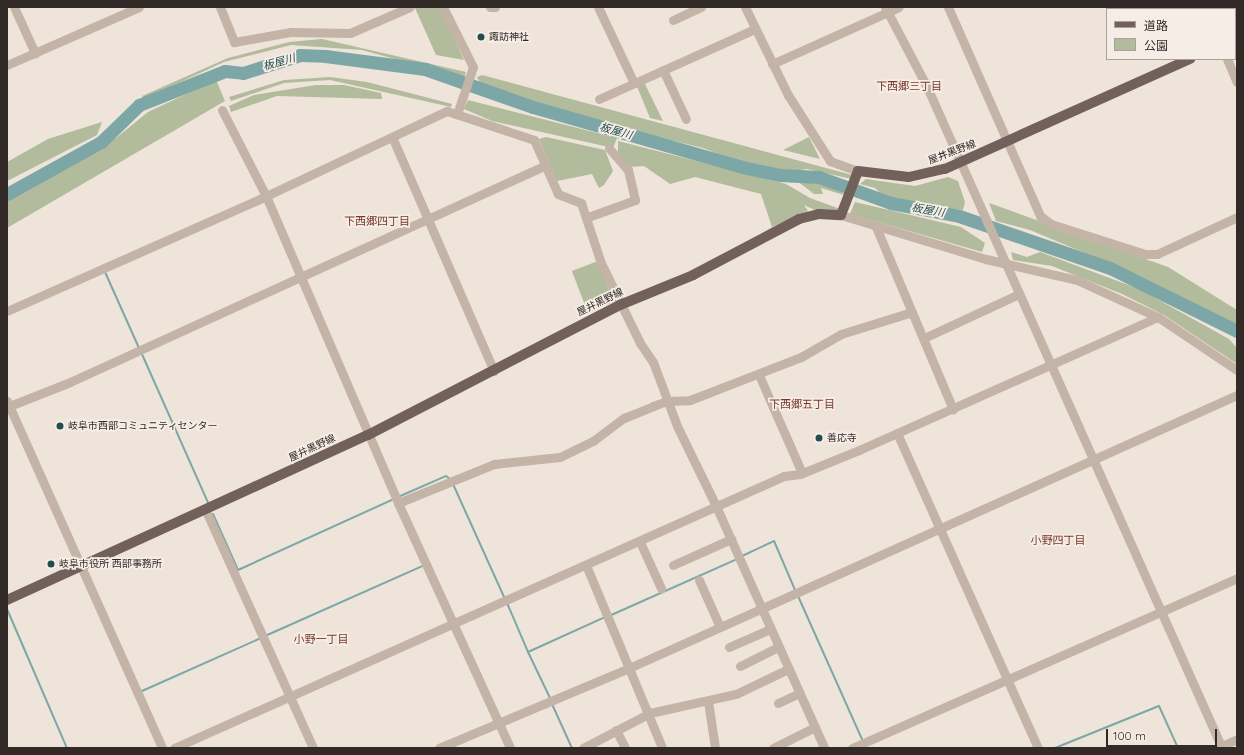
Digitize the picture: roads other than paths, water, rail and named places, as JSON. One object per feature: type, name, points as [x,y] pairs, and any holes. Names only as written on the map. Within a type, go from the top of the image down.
[{"type":"main road","name":"屋井黒野線","points":[[857,172],[908,177],[960,163],[1188,60]]},
{"type":"main road","points":[[843,214],[857,172]]},
{"type":"main road","name":"屋井黒野線","points":[[7,600],[80,565],[206,511],[368,435],[620,305],[693,275],[799,220],[819,214],[843,214]]},
{"type":"street","points":[[14,7],[35,52]]},
{"type":"street","points":[[7,65],[139,7]]},
{"type":"street","points":[[220,7],[234,42],[291,32],[350,33],[410,7]]},
{"type":"street","points":[[443,7],[473,68],[458,111]]},
{"type":"street","points":[[490,7],[495,7]]},
{"type":"street","points":[[598,7],[634,83]]},
{"type":"street","points":[[674,20],[701,7]]},
{"type":"street","points":[[745,7],[772,64],[830,161],[857,172]]},
{"type":"street","points":[[772,64],[886,10],[899,7]]},
{"type":"street","points":[[948,7],[1040,216],[1051,224],[1145,254],[1157,254],[1237,217]]},
{"type":"street","points":[[886,10],[960,163],[1094,460],[1220,747],[1237,739]]},
{"type":"street","points":[[599,99],[755,28]]},
{"type":"street","points":[[1227,60],[1237,82]]},
{"type":"street","points":[[663,70],[686,119]]},
{"type":"street","points":[[222,110],[266,196],[298,276],[398,503],[454,622],[510,748]]},
{"type":"street","points":[[7,311],[393,139],[447,111],[458,111],[534,140],[558,194],[581,203],[588,217],[602,263],[620,305],[653,362],[667,401],[731,539],[824,748]]},
{"type":"street","points":[[393,139],[494,371]]},
{"type":"street","points":[[588,217],[635,200],[628,170],[609,148]]},
{"type":"street","points":[[162,748],[8,405],[70,382],[298,276],[429,219],[546,165]]},
{"type":"street","points":[[843,214],[876,227],[1076,280],[1158,317],[1237,370]]},
{"type":"street","points":[[876,227],[953,409]]},
{"type":"street","points":[[924,338],[1019,294]]},
{"type":"street","points":[[398,503],[494,464],[560,457],[593,441],[624,418],[667,401],[690,400],[759,375],[801,357],[841,334],[912,312]]},
{"type":"street","points":[[174,748],[290,698],[454,622],[640,542],[784,476],[802,473],[897,433],[1158,317]]},
{"type":"street","points":[[759,375],[802,473]]},
{"type":"street","points":[[438,748],[499,725],[720,628],[1237,395]]},
{"type":"street","points":[[897,433],[1038,748]]},
{"type":"street","points":[[206,511],[313,748]]},
{"type":"street","points":[[673,565],[731,539]]},
{"type":"street","points":[[640,542],[661,588]]},
{"type":"street","points":[[586,565],[629,668],[650,713],[662,748]]},
{"type":"street","points":[[852,748],[1160,610],[1237,578]]},
{"type":"street","points":[[699,580],[720,628]]},
{"type":"street","points":[[729,647],[770,629]]},
{"type":"street","points":[[740,666],[778,647]]},
{"type":"street","points":[[583,748],[650,713],[736,694],[788,669]]},
{"type":"street","points":[[778,703],[799,692]]},
{"type":"street","points":[[708,701],[714,748]]},
{"type":"street","points":[[773,748],[815,727]]},
{"type":"street","points":[[616,730],[625,748]]},
{"type":"waterway","name":"板屋川","points":[[7,194],[101,142],[139,105],[225,71],[243,73],[300,55],[325,56],[425,69],[533,107],[742,167],[780,175],[819,177],[891,203],[959,216],[1110,268],[1237,331]]},
{"type":"waterway","points":[[105,272],[139,348]]},
{"type":"waterway","points":[[141,352],[209,505]]},
{"type":"waterway","points":[[398,497],[446,476],[450,479]]},
{"type":"waterway","points":[[453,484],[504,597]]},
{"type":"waterway","points":[[213,514],[238,570],[394,499]]},
{"type":"waterway","points":[[742,556],[774,541],[795,590]]},
{"type":"waterway","points":[[609,616],[737,559]]},
{"type":"waterway","points":[[265,636],[422,566]]},
{"type":"waterway","points":[[798,596],[862,739]]},
{"type":"waterway","points":[[507,603],[528,652],[605,617]]},
{"type":"waterway","points":[[7,609],[67,748]]},
{"type":"waterway","points":[[142,691],[261,638]]},
{"type":"waterway","points":[[528,652],[550,698]]},
{"type":"waterway","points":[[552,704],[572,748]]},
{"type":"waterway","points":[[1055,748],[1159,706],[1178,748]]},
{"type":"place","name":"諏訪神社","points":[[481,37]]},
{"type":"place","name":"岐阜市西部コミュニティセンター","points":[[60,426]]},
{"type":"place","name":"善応寺","points":[[819,438]]},
{"type":"place","name":"岐阜市役所 西部事務所","points":[[51,564]]},
{"type":"district","name":"下西郷三丁目","points":[[909,86]]},
{"type":"district","name":"下西郷四丁目","points":[[377,221]]},
{"type":"district","name":"下西郷五丁目","points":[[802,404]]},
{"type":"district","name":"小野四丁目","points":[[1058,540]]},
{"type":"district","name":"小野一丁目","points":[[321,639]]}]
